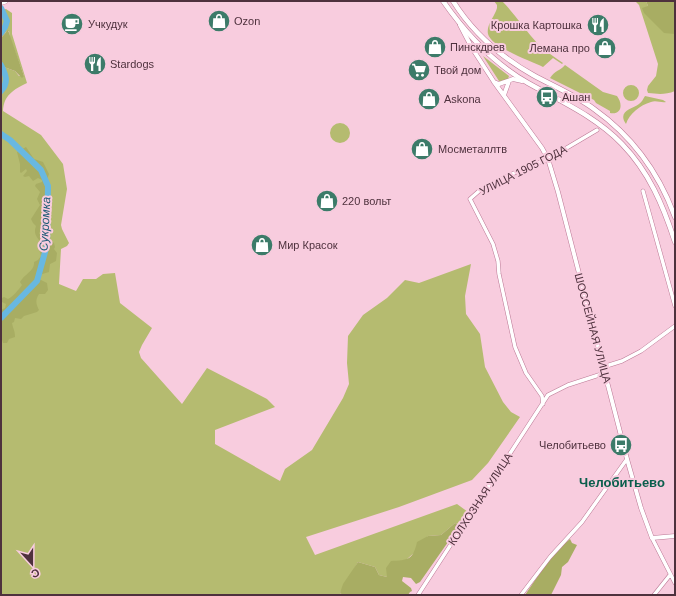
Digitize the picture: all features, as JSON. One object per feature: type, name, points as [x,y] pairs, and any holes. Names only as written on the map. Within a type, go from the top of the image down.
[{"type":"highway","points":[[1,2],[5,1]]},
{"type":"main road","points":[[443,1],[459,23],[493,59],[528,83],[588,116],[621,142],[648,178],[664,210],[675,242]]},
{"type":"main road","points":[[454,2],[483,39],[499,52],[532,75],[593,108],[627,137],[640,152],[653,171],[663,189],[675,217]]},
{"type":"street","name":"ШОССЕЙНАЯ УЛИЦА","points":[[459,23],[472,48],[494,82],[542,148],[548,159],[640,504],[652,538],[675,583]]},
{"type":"street","points":[[494,82],[499,84],[513,79],[528,83]]},
{"type":"street","points":[[504,95],[509,81]]},
{"type":"street","name":"УЛИЦА 1905 ГОДА","points":[[542,396],[526,373],[515,347],[498,261],[492,244],[470,199],[479,191],[497,181],[548,159],[597,130]]},
{"type":"street","points":[[643,190],[675,306]]},
{"type":"street","points":[[603,367],[622,361],[641,351],[675,326]]},
{"type":"street","points":[[543,404],[542,396],[548,395],[568,385],[605,373]]},
{"type":"street","name":"КОЛХОЗНАЯ УЛИЦА","points":[[418,595],[548,395]]},
{"type":"street","points":[[520,595],[531,579],[582,522],[627,459]]},
{"type":"street","points":[[652,538],[675,536]]},
{"type":"street","points":[[654,595],[670,575]]},
{"type":"green space","points":[[494,1],[502,1],[538,44],[563,63],[562,64],[553,58],[543,67],[496,44],[488,34],[489,24],[497,8]]},
{"type":"green space","points":[[635,1],[646,1],[648,6],[675,34],[675,91],[665,94],[648,93],[648,86],[656,76],[658,64],[639,5]]},
{"type":"green space","points":[[646,1],[675,1],[675,34],[664,33],[644,13],[642,8],[648,6]]},
{"type":"green space","points":[[6,9],[12,13],[12,34],[27,83],[17,88],[7,97],[3,111],[41,135],[63,164],[67,189],[61,225],[69,243],[61,249],[59,284],[76,291],[83,279],[96,279],[103,274],[115,273],[120,303],[152,328],[139,352],[141,358],[182,404],[207,368],[267,399],[275,407],[215,430],[215,444],[280,481],[285,469],[312,450],[343,398],[349,384],[347,363],[348,336],[363,315],[387,298],[405,280],[419,283],[471,264],[465,296],[466,314],[480,334],[485,367],[503,402],[511,412],[520,417],[488,463],[472,480],[399,507],[306,537],[315,555],[457,504],[468,512],[460,525],[455,523],[441,535],[428,536],[415,552],[387,577],[379,575],[375,567],[358,562],[340,593],[343,595],[1,595],[1,61],[4,67],[15,71],[19,76],[24,76],[10,38],[9,31],[6,32],[1,38],[1,10]]},
{"type":"green space","points":[[8,30],[24,76],[22,78],[15,71],[4,67],[1,61],[1,38]]},
{"type":"green space","points":[[483,56],[509,76],[508,79],[503,82],[499,81]]},
{"type":"green space","points":[[565,65],[603,92],[617,96],[621,105],[619,111],[610,113],[610,111],[596,103],[594,100],[550,78]]},
{"type":"green space","points":[[631,85],[638,90],[639,93],[634,100],[631,101],[624,96],[623,93],[628,86]]},
{"type":"green space","points":[[645,96],[666,102],[653,101],[643,105],[632,113],[626,124],[623,116],[624,113],[640,103]]},
{"type":"green space","points":[[340,123],[347,126],[350,133],[347,140],[340,143],[333,140],[330,133],[333,126]]},
{"type":"green space","points":[[26,147],[34,159],[43,162],[49,174],[47,180],[51,190],[45,194],[48,204],[44,208],[50,215],[51,220],[43,222],[39,234],[45,233],[48,239],[54,243],[54,249],[57,253],[56,261],[50,264],[49,272],[39,275],[39,279],[47,283],[48,290],[45,294],[39,294],[37,298],[36,302],[39,310],[24,316],[21,319],[15,318],[14,322],[12,323],[15,337],[9,339],[7,343],[3,343],[1,336],[1,310],[5,308],[6,304],[2,302],[2,298],[4,297],[8,299],[16,293],[22,285],[20,282],[22,279],[33,268],[34,262],[41,256],[39,249],[41,243],[35,233],[36,226],[31,219],[40,205],[37,199],[40,192],[35,186],[36,184],[42,182],[42,180],[38,178],[33,181],[29,176],[23,176],[27,171],[26,169],[21,173],[20,172],[17,152]]},
{"type":"green space","points":[[455,523],[460,525],[420,582],[416,584],[411,578],[403,577],[402,581],[411,588],[412,591],[408,595],[343,595],[340,593],[343,584],[358,562],[375,567],[379,575],[387,577],[386,568],[391,561],[409,558],[414,552],[417,542],[428,536],[441,535]]},
{"type":"green space","points":[[570,539],[572,543],[577,545],[568,562],[562,567],[561,575],[551,595],[525,595],[546,564]]},
{"type":"waterway","points":[[1,8],[7,21],[1,33]]},
{"type":"waterway","points":[[1,65],[6,78],[4,88],[1,91]]},
{"type":"waterway","name":"Сукромка","points":[[1,134],[10,140],[41,170],[48,186],[47,245],[37,281],[1,318]]},
{"type":"place","name":"Ozon","points":[[219,21]]},
{"type":"place","name":"Учкудук","points":[[72,24]]},
{"type":"place","name":"Крошка Картошка","points":[[598,25]]},
{"type":"place","name":"Пинскдрев","points":[[435,47]]},
{"type":"place","name":"Лемана про","points":[[605,48]]},
{"type":"place","name":"Stardogs","points":[[95,64]]},
{"type":"place","name":"Твой дом","points":[[419,70]]},
{"type":"place","name":"Ашан","points":[[547,97]]},
{"type":"place","name":"Askona","points":[[429,99]]},
{"type":"place","name":"Мосметаллтв","points":[[422,149]]},
{"type":"place","name":"220 вольт","points":[[327,201]]},
{"type":"place","name":"Мир Красок","points":[[262,245]]},
{"type":"place","name":"Челобитьево","points":[[621,445]]},
{"type":"district","name":"Челобитьево","points":[[622,482]]}]
